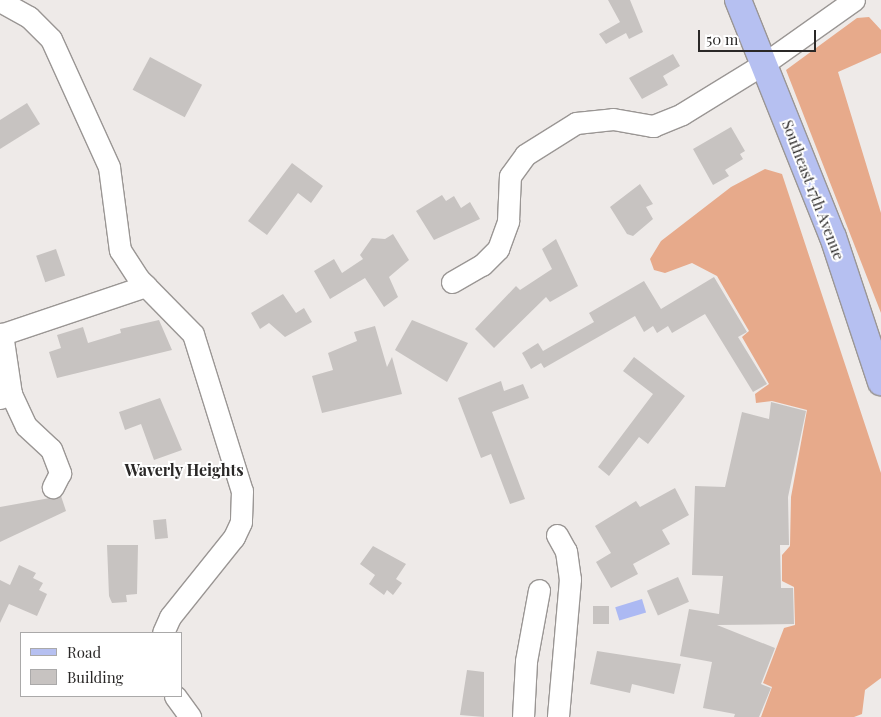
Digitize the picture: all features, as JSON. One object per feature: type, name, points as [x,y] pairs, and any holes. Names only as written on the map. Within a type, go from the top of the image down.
[{"type":"main road","name":"Southeast 17th Avenue","points":[[738,0],[765,63],[832,237],[881,382]]},
{"type":"street","points":[[452,282],[482,265],[498,249],[508,220],[510,176],[526,154],[576,123],[613,119],[652,126],[682,114],[765,63],[854,0]]},
{"type":"street","points":[[3,8],[39,24],[51,40],[109,167],[120,250],[146,286],[192,334],[200,351],[244,506],[234,537],[170,617],[163,632]]},
{"type":"street","points":[[53,487],[60,472],[51,448],[26,426],[6,396],[1,334],[146,286]]},
{"type":"street","points":[[557,535],[570,579],[558,717]]},
{"type":"street","points":[[524,717],[526,661],[539,590]]},
{"type":"street","points":[[176,697],[190,717]]},
{"type":"shaded area","points":[[869,17],[881,30],[881,53],[838,72],[881,213],[881,313],[786,70],[857,18]]},
{"type":"shaded area","points":[[765,169],[782,174],[881,473],[881,678],[865,690],[862,714],[854,717],[761,717],[772,687],[763,683],[784,628],[795,625],[794,587],[782,581],[782,555],[790,546],[791,497],[807,410],[772,401],[756,403],[755,394],[769,384],[742,337],[749,331],[717,276],[692,263],[665,273],[654,270],[650,259],[661,241],[731,187]]},
{"type":"water","points":[[642,599],[646,612],[619,621],[615,607]]},
{"type":"building","points":[[608,0],[630,0],[643,32],[629,39],[626,33],[606,44],[599,34],[620,22]]},
{"type":"building","points":[[673,54],[680,66],[663,76],[668,85],[642,99],[629,78]]},
{"type":"building","points":[[150,57],[202,85],[185,117],[133,90]]},
{"type":"building","points":[[27,103],[40,124],[0,149],[0,120]]},
{"type":"building","points":[[731,127],[745,151],[740,154],[743,159],[725,170],[729,176],[713,185],[693,149]]},
{"type":"building","points":[[292,163],[323,186],[311,203],[298,193],[267,235],[248,221]]},
{"type":"building","points":[[640,184],[653,204],[646,207],[653,219],[633,236],[627,234],[610,207]]},
{"type":"building","points":[[442,195],[446,201],[454,196],[461,208],[470,202],[480,219],[434,240],[416,211]]},
{"type":"building","points":[[393,234],[409,260],[389,277],[398,297],[384,307],[365,278],[330,299],[314,271],[334,259],[342,273],[363,259],[360,255],[372,238],[385,239]]},
{"type":"building","points":[[556,239],[578,286],[550,302],[546,297],[494,348],[475,329],[516,286],[520,290],[552,269],[542,249]]},
{"type":"building","points":[[56,249],[65,275],[45,282],[36,256]]},
{"type":"building","points":[[714,277],[747,332],[738,337],[767,384],[753,392],[705,314],[672,333],[668,326],[657,333],[653,326],[644,332],[635,316],[544,368],[541,363],[531,369],[522,353],[538,343],[543,351],[594,322],[589,313],[644,281],[661,309]]},
{"type":"building","points":[[283,294],[296,313],[304,308],[312,322],[285,337],[269,323],[260,329],[251,313]]},
{"type":"building","points":[[159,320],[172,350],[57,378],[49,352],[61,348],[57,335],[83,327],[88,343],[121,333],[120,329]]},
{"type":"building","points":[[412,320],[468,343],[447,382],[395,350]]},
{"type":"building","points":[[375,326],[387,367],[392,357],[402,394],[322,413],[312,376],[333,370],[328,353],[357,341],[354,332]]},
{"type":"building","points":[[634,357],[685,396],[648,444],[639,437],[609,476],[598,467],[653,394],[623,371]]},
{"type":"building","points":[[501,381],[504,391],[523,384],[529,398],[492,412],[525,499],[510,504],[491,454],[481,458],[458,398]]},
{"type":"building","points":[[160,398],[182,450],[154,460],[141,424],[125,430],[119,412]]},
{"type":"building","points":[[771,402],[806,411],[788,497],[789,545],[780,545],[781,588],[793,588],[794,624],[717,625],[775,648],[761,684],[771,688],[759,717],[734,717],[735,714],[703,708],[712,662],[680,656],[689,609],[719,614],[723,576],[692,575],[695,486],[725,487],[742,412],[769,419]]},
{"type":"building","points":[[675,488],[689,515],[662,530],[670,544],[633,564],[638,574],[611,588],[596,562],[611,553],[595,526],[636,501],[640,507]]},
{"type":"building","points":[[61,496],[66,511],[0,542],[0,507]]},
{"type":"building","points":[[166,519],[168,538],[155,539],[153,520]]},
{"type":"building","points":[[107,545],[138,545],[137,594],[126,595],[127,602],[112,603],[109,596]]},
{"type":"building","points":[[373,546],[406,564],[396,579],[402,583],[393,595],[387,590],[384,595],[369,584],[375,575],[360,564]]},
{"type":"building","points":[[19,565],[36,573],[33,578],[43,583],[39,590],[47,594],[37,616],[9,604],[0,623],[0,580],[10,585]]},
{"type":"building","points":[[678,577],[689,602],[658,615],[647,591]]},
{"type":"building","points":[[593,606],[609,606],[609,624],[593,624]]},
{"type":"building","points":[[597,651],[681,664],[674,694],[632,684],[630,693],[590,684]]},
{"type":"building","points":[[467,670],[484,672],[484,717],[460,715]]},
{"type":"district","name":"Waverly Heights","points":[[184,470]]}]
